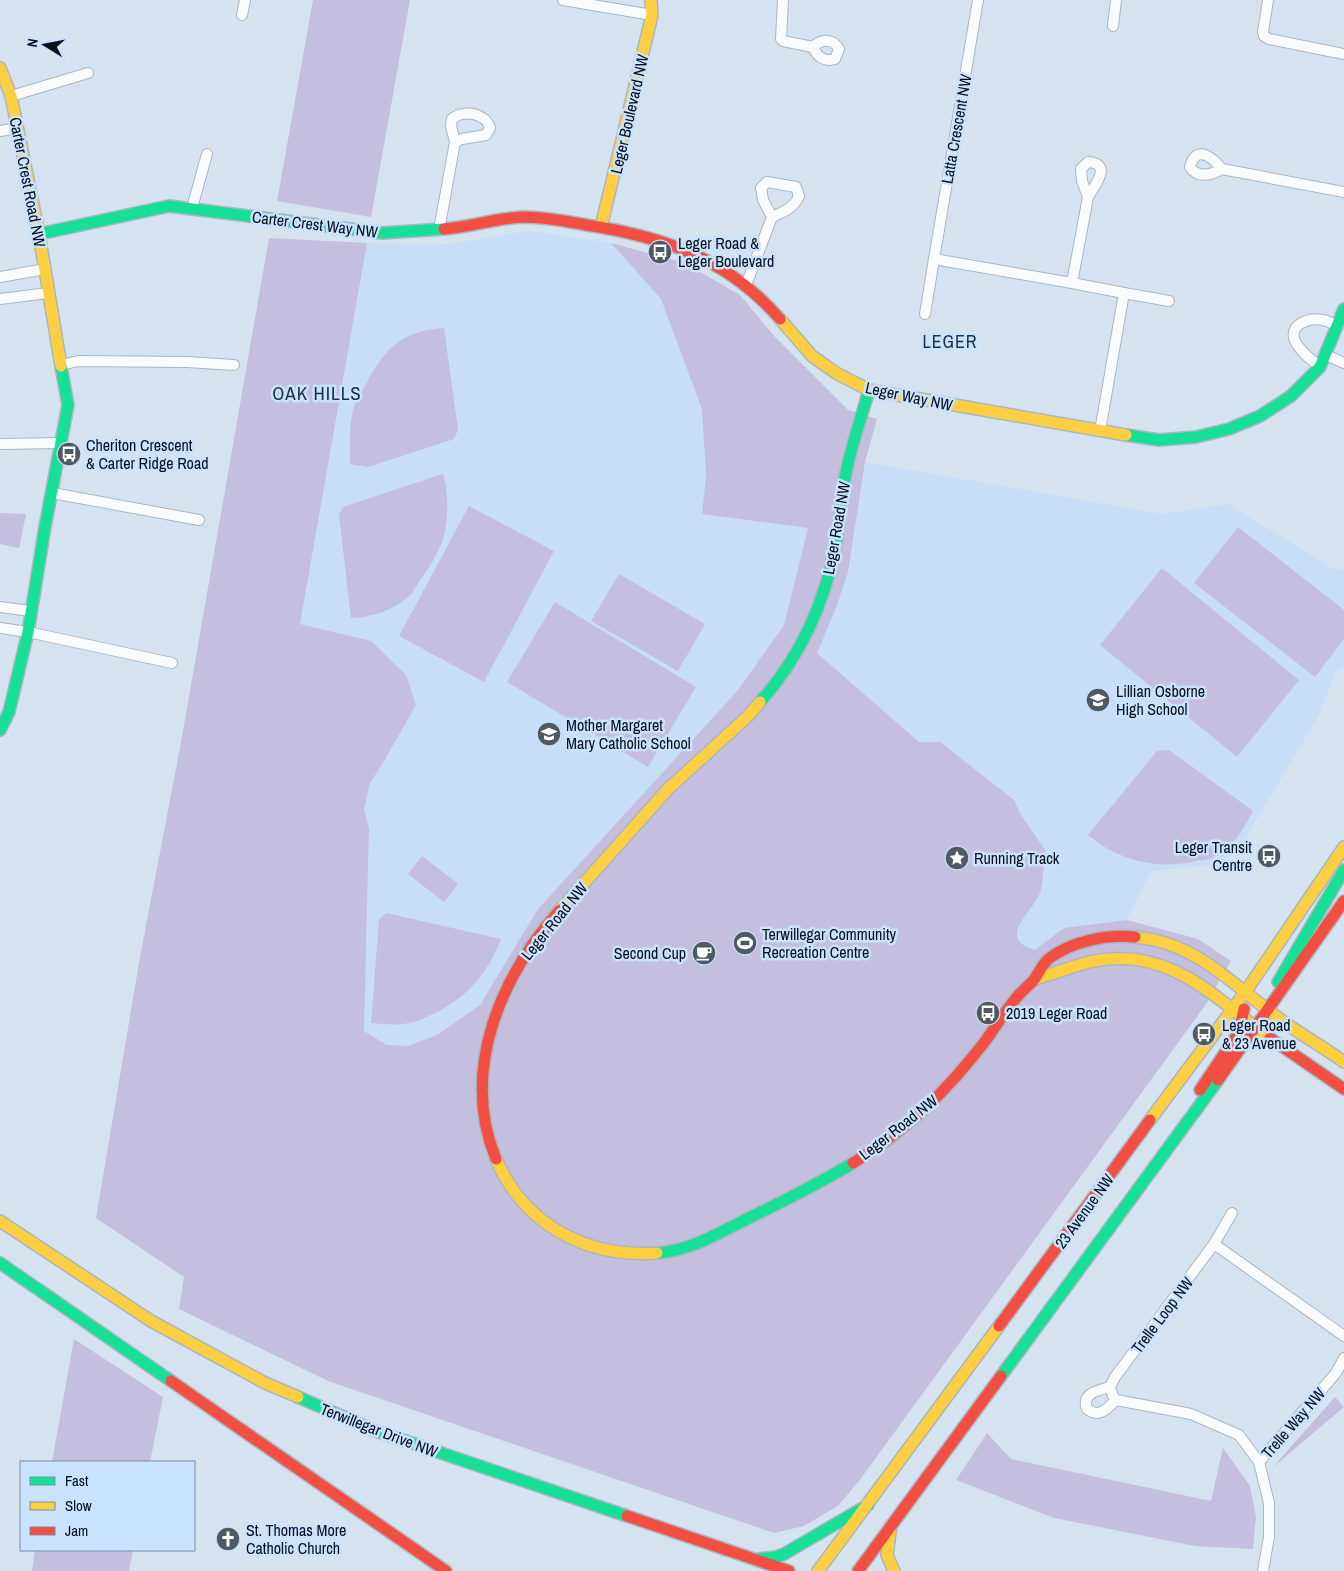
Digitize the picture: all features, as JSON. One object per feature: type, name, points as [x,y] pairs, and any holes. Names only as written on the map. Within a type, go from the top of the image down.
[{"type":"street","points":[[242,15],[244,0]]},
{"type":"street","points":[[564,0],[652,16]]},
{"type":"street","name":"Leger Boulevard NW","points":[[602,227],[652,16],[651,0]]},
{"type":"street","points":[[783,0],[781,38],[783,41],[813,47]]},
{"type":"street","name":"Latta Crescent NW","points":[[925,314],[978,0]]},
{"type":"street","points":[[1113,26],[1116,0]]},
{"type":"street","points":[[1268,0],[1264,36],[1269,39],[1344,54]]},
{"type":"street","name":"Carter Crest Road NW","points":[[0,68],[11,96],[18,128],[39,234],[68,405],[30,612],[28,632],[9,712],[0,730]]},
{"type":"street","name":"Carter Crest Road NW","points":[[11,96],[88,73]]},
{"type":"street","points":[[0,131],[18,128]]},
{"type":"street","points":[[439,230],[455,142]]},
{"type":"street","points":[[192,208],[207,154]]},
{"type":"street","points":[[1222,169],[1344,192]]},
{"type":"street","points":[[1072,282],[1088,197]]},
{"type":"street","name":"Carter Crest Way NW","points":[[39,234],[169,206],[382,232],[439,230]]},
{"type":"street","name":"Leger Way NW","points":[[439,230],[498,219],[524,217],[602,227],[648,237],[678,247],[714,263],[733,275],[768,305],[812,356],[836,373],[869,390],[1159,440],[1196,437],[1229,429],[1260,416],[1290,396],[1320,367],[1344,309]]},
{"type":"street","points":[[746,285],[772,217]]},
{"type":"street","points":[[934,259],[1072,282],[1169,301]]},
{"type":"street","name":"Carter Crest Road NW","points":[[0,277],[44,269]]},
{"type":"street","points":[[0,299],[48,293]]},
{"type":"street","points":[[1100,431],[1124,293]]},
{"type":"street","points":[[1320,367],[1302,352],[1295,340],[1294,332],[1296,327],[1302,322],[1323,320],[1338,326]]},
{"type":"street","points":[[1326,356],[1344,363]]},
{"type":"street","points":[[61,365],[78,360],[234,365]]},
{"type":"street","name":"Leger Road NW","points":[[869,390],[845,477],[836,543],[826,587],[811,623],[793,658],[772,689],[748,716],[668,789],[570,899],[531,946],[510,979],[494,1018],[486,1060],[483,1102],[489,1144],[505,1180],[516,1196],[529,1210],[558,1232],[573,1241],[605,1252],[636,1255],[668,1252],[698,1243],[798,1195],[875,1149],[925,1109],[966,1066],[1020,994],[1034,980],[1046,961],[1060,952],[1106,937],[1120,935],[1148,937],[1180,946],[1201,957],[1267,1009],[1344,1062]]},
{"type":"street","points":[[0,444],[61,443]]},
{"type":"street","points":[[52,493],[199,520]]},
{"type":"street","points":[[0,607],[30,612]]},
{"type":"street","points":[[0,628],[28,632],[172,663]]},
{"type":"street","name":"23 Avenue NW","points":[[818,1571],[1246,991],[1344,847]]},
{"type":"street","points":[[1267,1009],[1344,870]]},
{"type":"street","name":"23 Avenue NW","points":[[858,1571],[1257,1028],[1267,1009],[1344,901]]},
{"type":"street","points":[[1034,980],[1052,976],[1079,965],[1107,959],[1145,959],[1175,969],[1233,1008],[1257,1028],[1344,1089]]},
{"type":"street","points":[[1134,1194],[1170,1134],[1238,1032],[1243,1016],[1246,991]]},
{"type":"street","name":"Trelle Loop NW","points":[[1110,1387],[1115,1377],[1214,1244],[1232,1213]]},
{"type":"street","name":"Terwillegar Drive NW","points":[[0,1221],[151,1321],[265,1383],[373,1430],[789,1571]]},
{"type":"street","points":[[1214,1244],[1344,1336]]},
{"type":"street","points":[[0,1263],[446,1571]]},
{"type":"street","name":"Trelle Way NW","points":[[1259,1462],[1336,1373],[1344,1358]]},
{"type":"street","points":[[1336,1373],[1344,1380]]},
{"type":"street","points":[[1116,1400],[1101,1413],[1093,1413],[1087,1409],[1086,1402],[1088,1396],[1110,1387],[1112,1396],[1116,1400],[1191,1414],[1239,1435],[1259,1462],[1269,1503],[1269,1537],[1263,1571]]},
{"type":"street","points":[[748,1558],[769,1559],[784,1554],[868,1505]]},
{"type":"street","points":[[891,1525],[886,1548],[891,1567],[894,1571]]},
{"type":"shaded area","points":[[313,0],[410,0],[371,217],[277,201]]},
{"type":"shaded area","name":"Mother Margaret Mary Catholic School","points":[[529,231],[611,243],[661,299],[702,409],[706,476],[702,514],[808,528],[784,625],[738,690],[538,909],[480,1005],[437,1035],[408,1046],[387,1045],[364,1031],[369,828],[364,809],[370,783],[416,705],[300,624],[367,243],[448,244]]},
{"type":"shaded area","points":[[269,238],[367,243],[300,624],[371,641],[406,675],[416,705],[370,783],[364,809],[369,828],[364,1031],[387,1045],[408,1046],[437,1035],[480,1005],[538,909],[738,690],[784,625],[808,528],[702,514],[706,476],[702,409],[661,299],[611,243],[685,263],[740,295],[775,337],[848,410],[877,419],[865,462],[848,572],[836,608],[817,653],[919,742],[940,742],[1014,800],[1021,815],[1045,850],[1040,893],[1024,917],[1017,932],[1018,939],[1023,945],[1035,950],[1064,928],[1127,920],[1198,939],[1231,961],[1204,1007],[859,1481],[838,1506],[804,1526],[774,1533],[328,1381],[179,1309],[184,1277],[96,1218],[140,957],[182,737]]},
{"type":"shaded area","points":[[444,328],[458,430],[454,439],[368,467],[350,464],[352,413],[358,397],[374,370],[389,350],[407,337],[418,332]]},
{"type":"shaded area","name":"Lillian Osborne High School","points":[[865,462],[1163,514],[1228,504],[1332,568],[1344,570],[1344,667],[1336,671],[1318,717],[1237,852],[1213,865],[1151,871],[1127,920],[1064,928],[1035,950],[1027,948],[1019,940],[1017,935],[1018,925],[1040,892],[1021,815],[1014,800],[919,742],[817,653],[836,608],[848,572]]},
{"type":"shaded area","points":[[443,474],[447,499],[446,526],[438,552],[430,566],[412,593],[402,602],[381,612],[351,618],[339,515],[343,507]]},
{"type":"shaded area","points":[[469,506],[554,551],[484,682],[399,636]]},
{"type":"shaded area","points":[[0,513],[26,514],[19,548],[0,544]]},
{"type":"shaded area","points":[[1238,527],[1344,610],[1344,639],[1315,677],[1194,583]]},
{"type":"shaded area","points":[[1162,568],[1299,680],[1237,757],[1100,645]]},
{"type":"shaded area","points":[[619,574],[705,624],[678,671],[591,621]]},
{"type":"shaded area","points":[[555,602],[696,687],[648,767],[507,682]]},
{"type":"shaded area","points":[[1169,750],[1253,811],[1229,847],[1216,856],[1207,859],[1181,864],[1152,864],[1125,857],[1100,844],[1088,835],[1157,751]]},
{"type":"shaded area","points":[[422,856],[458,884],[444,902],[408,874]]},
{"type":"shaded area","points":[[386,913],[501,939],[490,962],[476,982],[447,1007],[414,1022],[371,1023],[379,920]]},
{"type":"shaded area","points":[[74,1339],[163,1397],[150,1461],[52,1461]]},
{"type":"shaded area","points":[[1335,1397],[1344,1407],[1272,1468]]},
{"type":"shaded area","points":[[987,1433],[1011,1459],[1211,1501],[1223,1448],[1250,1486],[1256,1517],[1253,1549],[1195,1546],[1054,1518],[956,1480]]},
{"type":"shaded area","points":[[35,1551],[133,1551],[129,1571],[32,1571]]},
{"type":"traffic: fast","points":[[39,234],[169,206],[382,233],[444,229]]},
{"type":"traffic: fast","points":[[1126,435],[1159,440],[1196,437],[1229,429],[1260,416],[1291,396],[1320,367],[1344,309]]},
{"type":"traffic: fast","points":[[0,730],[9,712],[28,632],[68,405],[61,366]]},
{"type":"traffic: fast","points":[[760,702],[799,648],[826,586],[836,542],[847,467],[869,390]]},
{"type":"traffic: fast","points":[[1278,982],[1344,870]]},
{"type":"traffic: fast","points":[[1001,1376],[1218,1080]]},
{"type":"traffic: fast","points":[[657,1253],[680,1249],[713,1236],[800,1193],[853,1163]]},
{"type":"traffic: fast","points":[[0,1263],[171,1381]]},
{"type":"traffic: fast","points":[[298,1397],[373,1430],[627,1516]]},
{"type":"traffic: fast","points":[[759,1559],[784,1554],[868,1505]]},
{"type":"traffic: slow","points":[[601,227],[652,15],[651,0]]},
{"type":"traffic: slow","points":[[0,68],[11,96],[39,234],[61,366]]},
{"type":"traffic: slow","points":[[780,319],[812,356],[836,373],[869,390],[1126,435]]},
{"type":"traffic: slow","points":[[560,910],[668,789],[748,716],[760,702]]},
{"type":"traffic: slow","points":[[1150,1120],[1246,991],[1344,847]]},
{"type":"traffic: slow","points":[[1135,937],[1156,940],[1176,947],[1211,966],[1285,1023],[1344,1062]]},
{"type":"traffic: slow","points":[[1034,979],[1100,960],[1126,959],[1150,962],[1192,980],[1212,993],[1270,1038]]},
{"type":"traffic: slow","points":[[496,1159],[508,1182],[523,1202],[541,1219],[561,1233],[583,1243],[606,1250],[631,1253],[657,1253]]},
{"type":"traffic: slow","points":[[0,1221],[151,1321],[265,1383],[298,1397]]},
{"type":"traffic: slow","points":[[818,1571],[999,1326]]},
{"type":"traffic: slow","points":[[891,1525],[887,1555],[894,1571]]},
{"type":"traffic: jam","points":[[444,229],[503,219],[531,217],[571,222],[642,236],[668,244],[716,266],[738,280],[760,298],[780,319]]},
{"type":"traffic: jam","points":[[1218,1080],[1344,901]]},
{"type":"traffic: jam","points":[[496,1159],[486,1126],[482,1092],[485,1059],[492,1027],[504,995],[520,965],[539,936],[560,910]]},
{"type":"traffic: jam","points":[[853,1163],[909,1123],[942,1092],[972,1058],[1013,1002],[1033,981],[1048,959],[1060,951],[1091,940],[1124,936],[1135,937]]},
{"type":"traffic: jam","points":[[1200,1090],[1239,1032],[1244,1009]]},
{"type":"traffic: jam","points":[[1270,1038],[1344,1089]]},
{"type":"traffic: jam","points":[[999,1326],[1150,1120]]},
{"type":"traffic: jam","points":[[858,1571],[1001,1376]]},
{"type":"traffic: jam","points":[[171,1381],[446,1571]]},
{"type":"traffic: jam","points":[[627,1516],[789,1571]]},
{"type":"place","name":"Leger Road & Leger Boulevard","points":[[660,252]]},
{"type":"place","name":"Cheriton Crescent & Carter Ridge Road","points":[[69,454]]},
{"type":"place","name":"Lillian Osborne High School","points":[[1098,700]]},
{"type":"place","name":"Mother Margaret Mary Catholic School","points":[[549,734]]},
{"type":"place","name":"Leger Transit Centre","points":[[1269,856]]},
{"type":"place","name":"Running Track","points":[[957,858]]},
{"type":"place","name":"Terwillegar Community Recreation Centre","points":[[745,943]]},
{"type":"place","name":"Second Cup","points":[[704,953]]},
{"type":"place","name":"2019 Leger Road","points":[[988,1013]]},
{"type":"place","name":"Leger Road & 23 Avenue","points":[[1204,1034]]},
{"type":"place","name":"St. Thomas More Catholic Church","points":[[228,1539]]},
{"type":"district","name":"LEGER","points":[[950,341]]},
{"type":"district","name":"OAK HILLS","points":[[317,393]]}]
